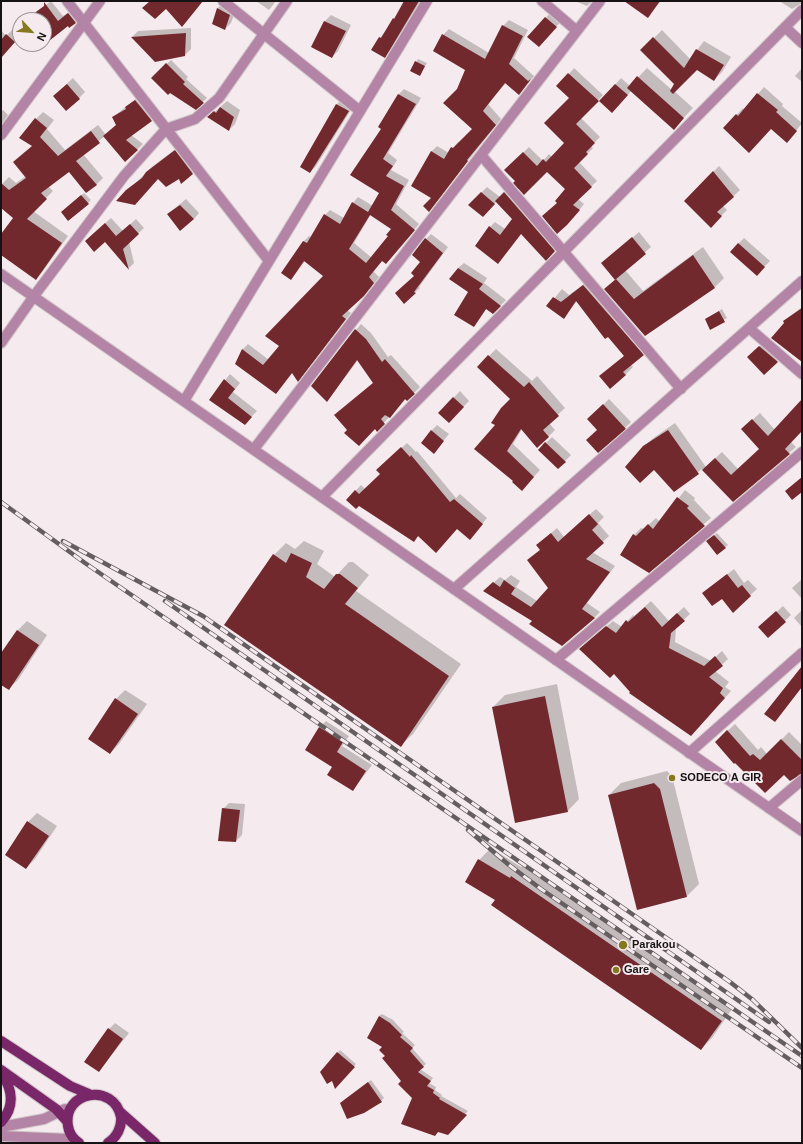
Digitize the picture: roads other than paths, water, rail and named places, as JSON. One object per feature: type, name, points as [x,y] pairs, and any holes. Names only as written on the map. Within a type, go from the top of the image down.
[{"type":"main road","points":[[1,1041],[70,1086],[89,1094],[104,1095],[111,1099],[120,1112],[155,1143]]},
{"type":"main road","points":[[1,1070],[60,1112],[67,1122]]},
{"type":"main road","points":[[1,1073],[10,1087],[11,1095],[9,1112],[1,1122]]},
{"type":"main road","points":[[78,1142],[68,1129],[67,1122],[71,1107],[82,1096],[89,1094]]},
{"type":"main road","points":[[108,1143],[117,1134],[120,1127],[120,1112]]},
{"type":"street","points":[[67,1],[269,261]]},
{"type":"street","points":[[1,135],[100,1]]},
{"type":"street","points":[[223,1],[360,111]]},
{"type":"street","points":[[1,343],[34,296],[124,176],[166,129],[195,119],[219,98],[265,34],[286,1]]},
{"type":"street","points":[[184,401],[427,1]]},
{"type":"street","points":[[542,1],[577,31]]},
{"type":"street","points":[[254,450],[600,1]]},
{"type":"street","points":[[322,497],[802,10]]},
{"type":"street","points":[[785,27],[802,43]]},
{"type":"street","points":[[481,155],[681,389]]},
{"type":"street","points":[[1,274],[802,831]]},
{"type":"street","points":[[454,589],[802,282]]},
{"type":"street","points":[[749,328],[802,374]]},
{"type":"street","points":[[556,660],[802,452]]},
{"type":"street","points":[[689,753],[802,653]]},
{"type":"street","points":[[769,808],[802,780]]},
{"type":"street","points":[[1,1127],[28,1123],[71,1107]]},
{"type":"street","points":[[1,1136],[69,1139],[78,1142]]},
{"type":"railway","points":[[1,502],[85,563],[802,1056]]},
{"type":"railway","points":[[63,541],[203,616],[730,982],[753,1000],[802,1048]]},
{"type":"railway","points":[[165,601],[769,1022]]},
{"type":"railway","points":[[468,830],[509,865],[541,889],[802,1068]]},
{"type":"place","name":"SODECO A GIR","points":[[672,778]]},
{"type":"place","name":"Parakou","points":[[623,945]]},
{"type":"place","name":"Gare","points":[[616,970]]}]
